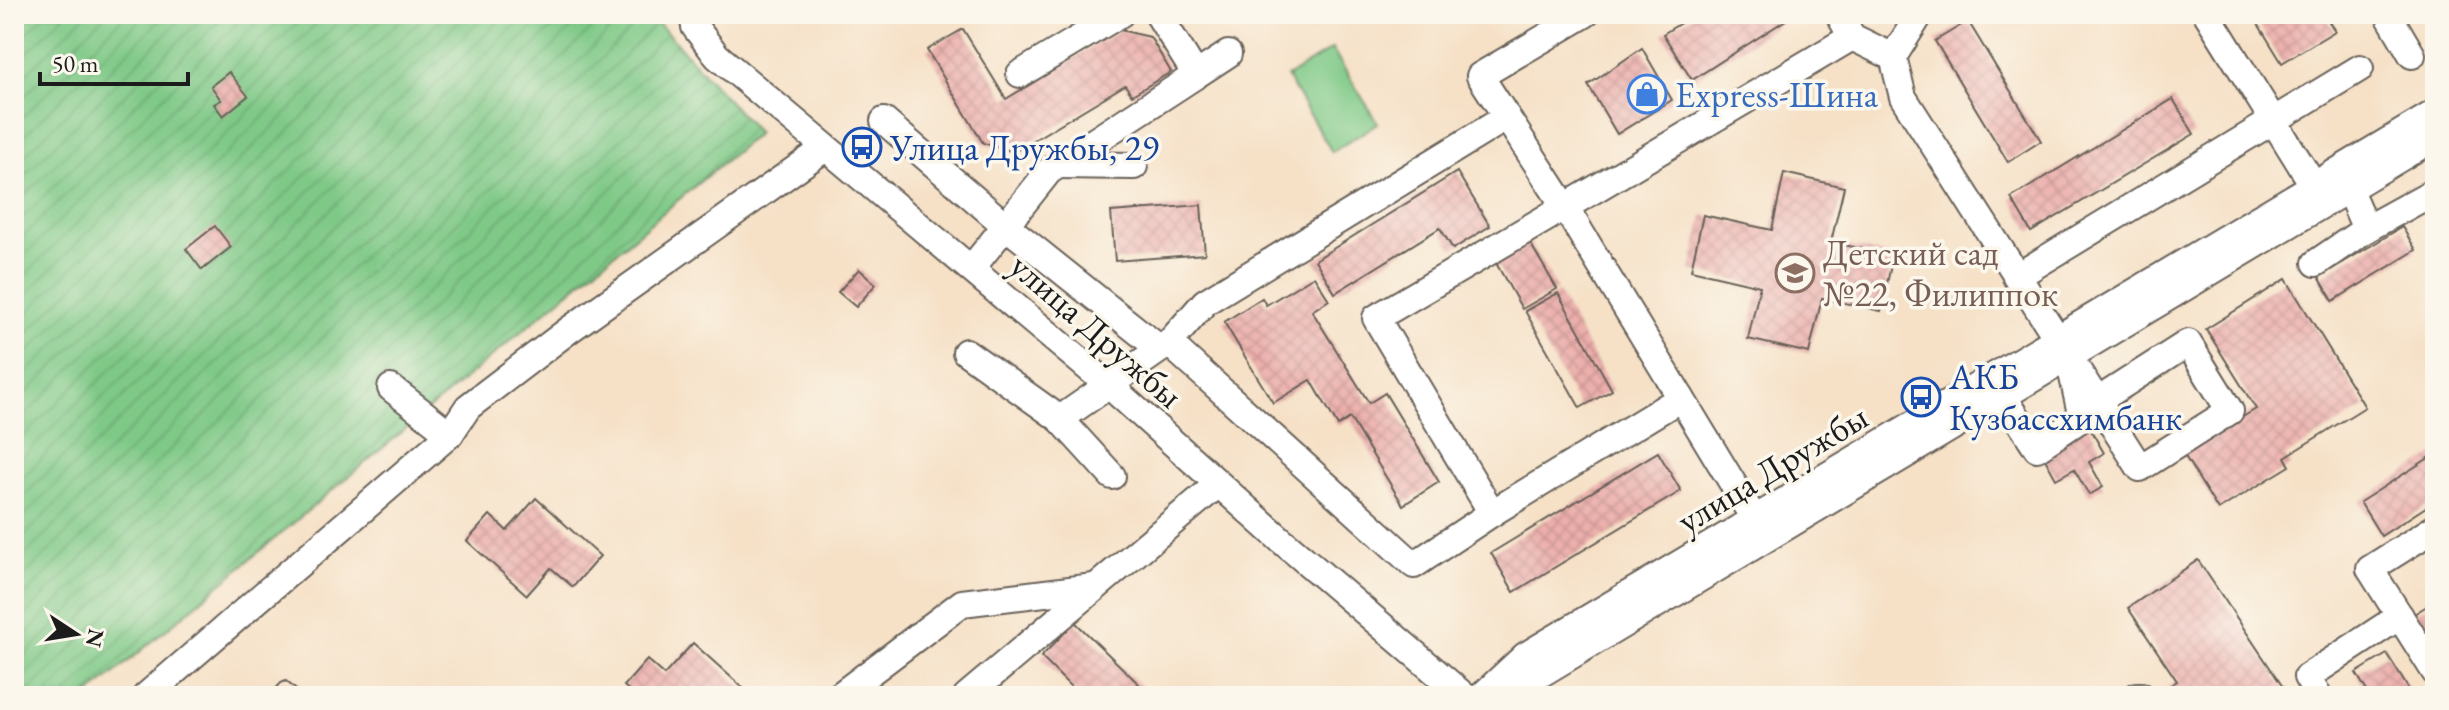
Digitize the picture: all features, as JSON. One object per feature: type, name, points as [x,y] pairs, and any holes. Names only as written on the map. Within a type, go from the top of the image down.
[{"type":"street","name":"улица Дружбы","points":[[693,14],[695,27],[717,56],[824,149],[1110,386],[1218,484],[1464,696]]},
{"type":"street","points":[[1020,74],[1120,14]]},
{"type":"street","points":[[1158,14],[1196,75]]},
{"type":"street","points":[[1585,14],[1480,76],[1565,207],[1755,520]]},
{"type":"street","points":[[1839,14],[1852,37],[1893,57]]},
{"type":"street","points":[[1920,14],[1893,57],[1903,97],[2140,468],[2230,411],[2188,343],[2099,400]]},
{"type":"street","points":[[2207,14],[2270,120],[2314,186]]},
{"type":"street","points":[[2388,14],[2412,55]]},
{"type":"street","points":[[1492,513],[1376,318],[1852,37]]},
{"type":"street","points":[[971,269],[1057,165],[1228,54]]},
{"type":"street","points":[[2016,277],[2360,68]]},
{"type":"street","name":"улица Дружбы","points":[[1491,696],[1537,676],[2003,396],[2064,348],[2314,186],[2435,113]]},
{"type":"street","points":[[1060,419],[1165,346],[1205,302],[1507,117]]},
{"type":"street","points":[[884,121],[1006,226],[1165,346],[1414,565],[1492,513],[1681,398]]},
{"type":"street","name":"улица Дружбы","points":[[1482,696],[1525,656],[1755,520],[2349,190],[2435,137]]},
{"type":"street","points":[[146,696],[450,434],[468,407],[569,330],[824,149]]},
{"type":"street","points":[[1057,165],[1134,166]]},
{"type":"street","points":[[2349,190],[2366,229]]},
{"type":"street","points":[[2316,263],[2366,229],[2435,191]]},
{"type":"street","points":[[2003,396],[2037,448],[2082,418],[2064,348]]},
{"type":"street","points":[[966,352],[1060,419],[1112,476]]},
{"type":"street","points":[[391,388],[450,434]]},
{"type":"street","points":[[967,696],[1218,484]]},
{"type":"street","points":[[2435,528],[2370,569],[2435,672]]},
{"type":"street","points":[[839,696],[962,603],[1094,587]]},
{"type":"street","points":[[2318,696],[2307,677],[2400,616]]},
{"type":"green space","points":[[14,14],[650,14],[758,133],[87,696],[14,696]]},
{"type":"green space","points":[[1332,49],[1378,123],[1332,152],[1287,77]]},
{"type":"building","points":[[1695,14],[1795,14],[1692,80],[1663,34]]},
{"type":"building","points":[[2252,14],[2324,14],[2335,31],[2282,63]]},
{"type":"building","points":[[1968,21],[2041,141],[2008,162],[1935,41]]},
{"type":"building","points":[[963,29],[1006,99],[1120,30],[1150,37],[1171,72],[1132,95],[1125,85],[1014,152],[983,143],[927,50]]},
{"type":"building","points":[[1642,48],[1672,100],[1617,134],[1588,85]]},
{"type":"building","points":[[229,72],[248,96],[223,116],[214,104],[221,100],[211,86]]},
{"type":"building","points":[[2173,99],[2194,134],[2031,232],[2011,198]]},
{"type":"building","points":[[1457,172],[1490,226],[1453,249],[1440,228],[1335,293],[1315,260]]},
{"type":"building","points":[[1784,173],[1844,187],[1831,242],[1893,256],[1881,311],[1822,298],[1809,353],[1748,339],[1760,286],[1691,270],[1703,215],[1772,230]]},
{"type":"building","points":[[2435,199],[2435,227],[2423,206]]},
{"type":"building","points":[[1201,205],[1205,254],[1115,261],[1111,212]]},
{"type":"building","points":[[215,226],[231,247],[202,270],[186,249]]},
{"type":"building","points":[[2402,227],[2416,250],[2333,301],[2319,277]]},
{"type":"building","points":[[1526,236],[1557,289],[1522,309],[1492,256]]},
{"type":"building","points":[[859,269],[876,284],[856,307],[838,292]]},
{"type":"building","points":[[1314,276],[1329,300],[1312,311],[1369,403],[1385,393],[1439,482],[1403,505],[1350,418],[1338,426],[1311,380],[1273,403],[1224,322],[1262,298],[1266,305]]},
{"type":"building","points":[[2286,279],[2365,407],[2285,457],[2290,466],[2218,510],[2183,453],[2256,409],[2206,329]]},
{"type":"building","points":[[1558,293],[1612,390],[1580,408],[1525,311]]},
{"type":"building","points":[[2088,425],[2104,453],[2089,462],[2103,487],[2089,495],[2074,469],[2056,479],[2041,452]]},
{"type":"building","points":[[1658,452],[1681,491],[1514,592],[1491,553]]},
{"type":"building","points":[[2435,454],[2435,501],[2381,536],[2360,502]]},
{"type":"building","points":[[536,498],[600,556],[573,587],[551,568],[527,595],[467,541],[490,515],[507,531]]},
{"type":"building","points":[[2198,560],[2289,696],[2160,696],[2158,693],[2177,681],[2128,608]]},
{"type":"building","points":[[2435,601],[2435,647],[2414,614]]},
{"type":"building","points":[[1075,622],[1145,690],[1139,696],[1080,696],[1041,657]]},
{"type":"building","points":[[693,643],[752,696],[635,696],[624,686],[647,660],[664,675]]},
{"type":"building","points":[[2387,654],[2413,696],[2370,696],[2356,673]]},
{"type":"building","points":[[286,681],[303,696],[269,696],[281,683]]},
{"type":"place","name":"Express-Шина","points":[[1647,94]]},
{"type":"place","name":"Улица Дружбы, 29","points":[[862,147]]},
{"type":"place","name":"Детский сад №22, Филиппок","points":[[1795,273]]},
{"type":"place","name":"АКБ Кузбассхимбанк","points":[[1921,397]]}]
